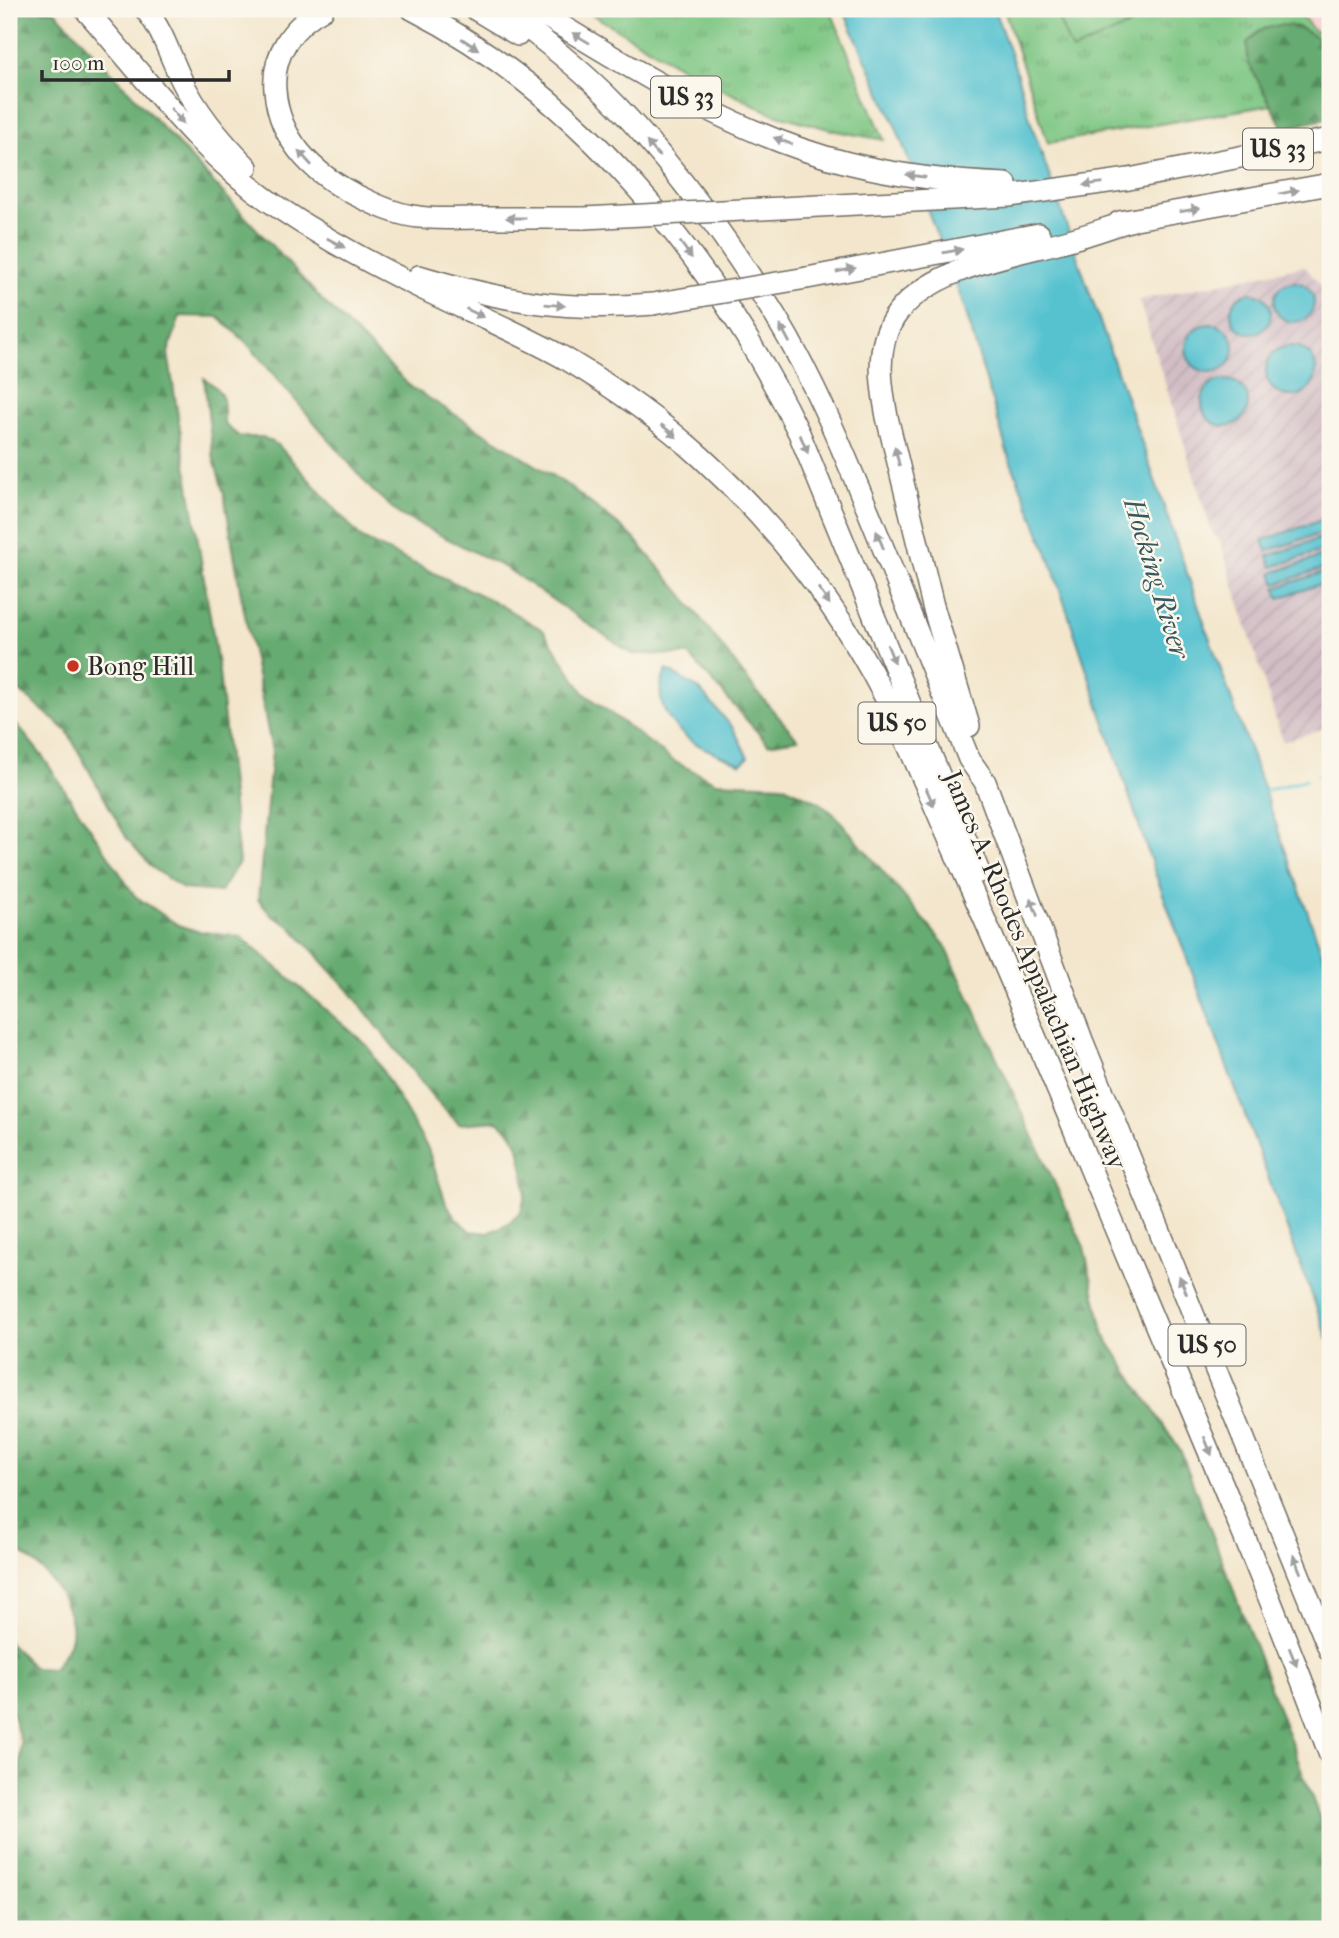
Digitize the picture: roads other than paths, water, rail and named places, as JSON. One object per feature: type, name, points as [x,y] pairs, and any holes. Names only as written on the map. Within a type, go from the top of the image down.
[{"type":"highway","name":"James A. Rhodes Appalachian Highway","points":[[85,9],[188,130],[267,199],[330,241],[565,359],[636,405],[700,456],[752,508],[823,595],[866,661],[903,736],[1029,1021],[1171,1363],[1182,1383],[1330,1755]]},
{"type":"highway","points":[[145,9],[161,33],[188,92],[209,124],[303,223]]},
{"type":"highway","points":[[323,9],[295,29],[282,50],[274,82],[275,98],[283,127],[299,152],[321,175],[383,208],[418,217],[584,218],[1009,196],[1057,188]]},
{"type":"highway","points":[[412,9],[521,77],[594,142],[636,186],[685,248],[772,377],[843,535],[1177,1360],[1182,1383]]},
{"type":"highway","points":[[475,9],[580,71]]},
{"type":"highway","name":"James A. Rhodes Appalachian Highway","points":[[503,9],[580,71],[616,106],[672,170],[727,241],[777,319],[821,402],[969,760],[985,782],[1083,1040],[1330,1651]]},
{"type":"highway","name":"US 33","points":[[534,9],[692,101],[757,131],[848,163],[954,181],[1031,183],[1057,188],[1129,179],[1330,139]]},
{"type":"highway","name":"US 33","points":[[370,261],[499,299],[587,308],[653,304],[1330,184]]},
{"type":"highway","points":[[985,782],[980,757],[933,606],[882,390],[881,359],[886,338],[903,307],[927,288],[962,269],[1133,220]]},
{"type":"water","name":"Hocking River","points":[[843,9],[994,9],[1206,628],[1330,975],[1330,1344],[1154,870],[1048,554],[1008,455],[964,306],[894,122]]},
{"type":"water","points":[[1294,282],[1302,283],[1308,288],[1313,294],[1313,310],[1308,316],[1302,321],[1294,322],[1286,321],[1280,316],[1275,310],[1274,302],[1275,294],[1280,288],[1286,283]]},
{"type":"water","points":[[1251,293],[1265,299],[1271,313],[1265,327],[1251,333],[1237,327],[1231,313],[1237,299]]},
{"type":"water","points":[[1210,324],[1227,331],[1234,348],[1227,365],[1210,372],[1193,365],[1186,348],[1193,331]]},
{"type":"water","points":[[1281,347],[1301,347],[1315,361],[1315,381],[1301,395],[1281,395],[1267,381],[1267,361]]},
{"type":"water","points":[[1225,380],[1242,386],[1248,403],[1242,420],[1225,426],[1208,420],[1202,403],[1208,386]]},
{"type":"water","points":[[1328,518],[1330,530],[1267,551],[1263,540]]},
{"type":"water","points":[[1330,535],[1330,548],[1272,567],[1268,556]]},
{"type":"water","points":[[1330,554],[1330,566],[1276,584],[1272,573]]},
{"type":"water","points":[[1330,570],[1330,581],[1279,598],[1276,588]]},
{"type":"water","points":[[667,670],[699,689],[733,728],[748,757],[741,764],[697,745],[672,723],[661,698]]},
{"type":"waterway","points":[[1318,776],[1330,773]]},
{"type":"waterway","points":[[1265,791],[1305,780]]},
{"type":"place","name":"Bong Hill","points":[[73,666]]}]
